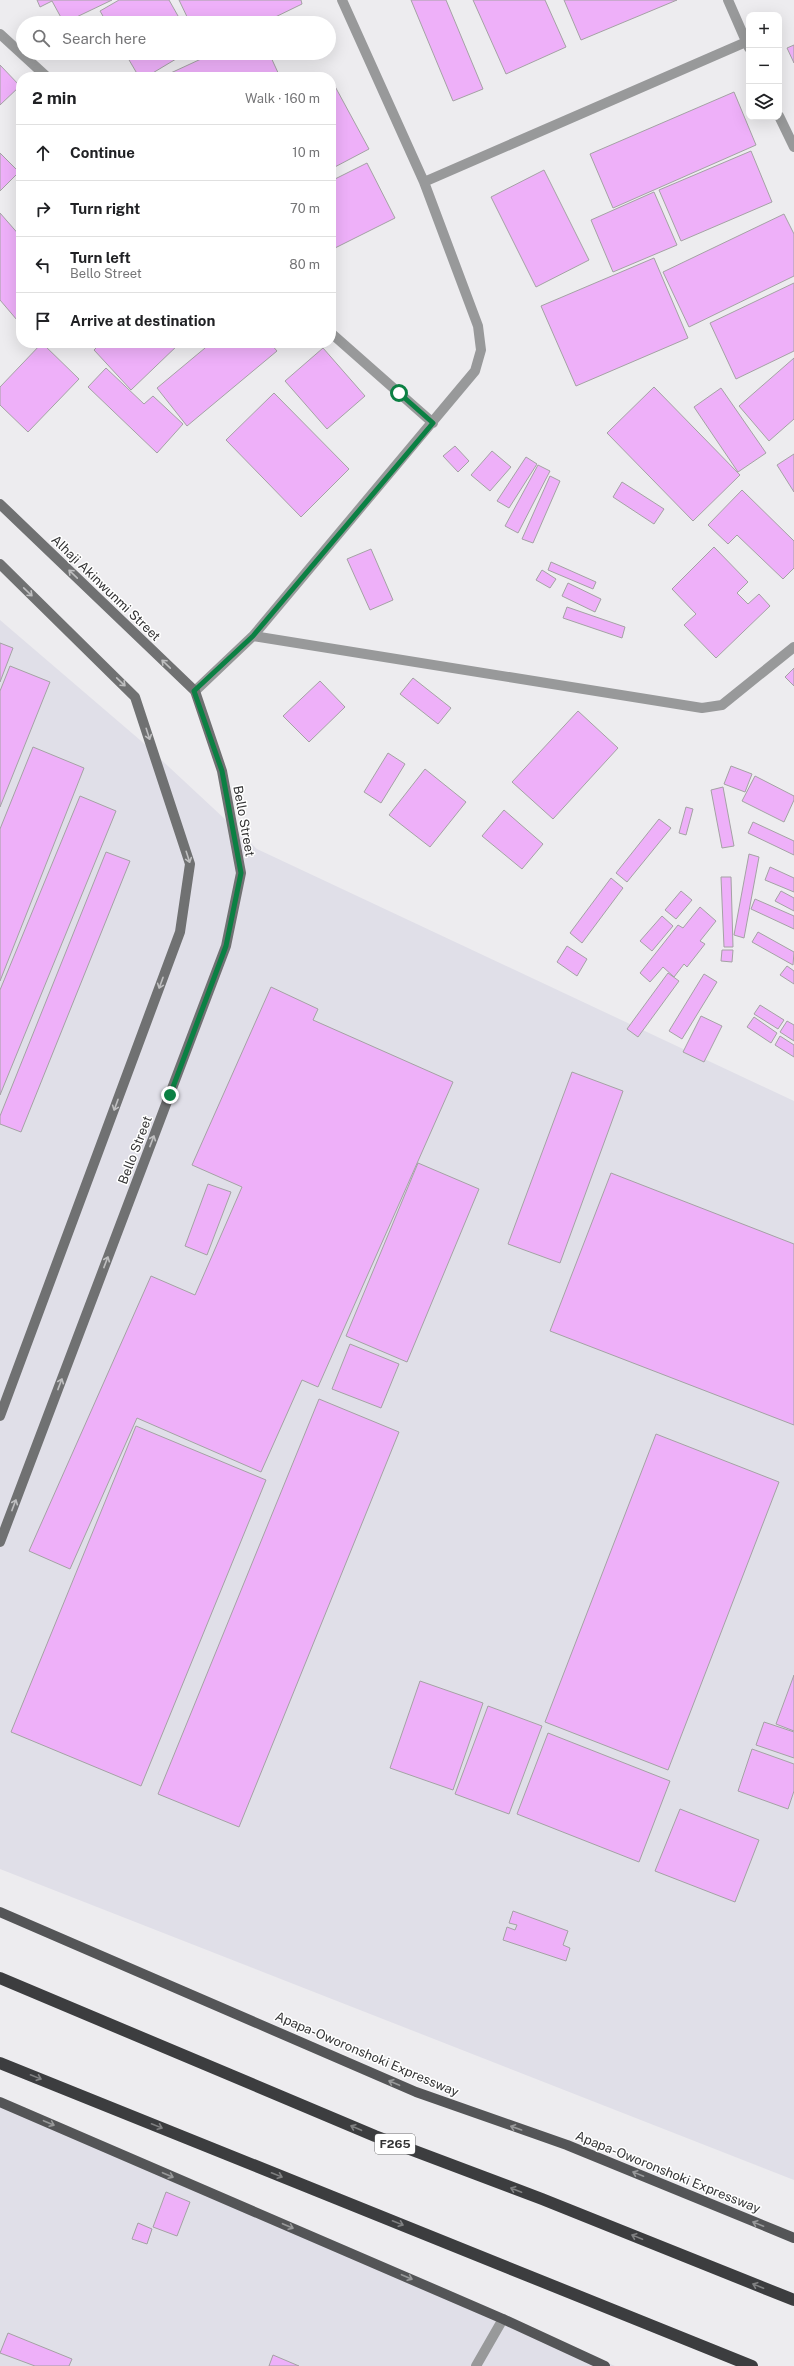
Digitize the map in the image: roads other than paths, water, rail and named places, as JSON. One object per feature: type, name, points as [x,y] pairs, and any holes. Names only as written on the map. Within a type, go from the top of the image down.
[{"type":"highway","name":"F265","points":[[0,1978],[375,2136],[542,2199],[794,2300]]},
{"type":"highway","points":[[0,2063],[752,2366]]},
{"type":"main road","name":"Apapa-Oworonshoki Expressway","points":[[0,1912],[416,2092],[567,2145],[794,2238]]},
{"type":"main road","points":[[0,2102],[503,2319],[605,2366]]},
{"type":"street","points":[[194,691],[253,636],[433,423],[475,371],[482,350],[478,326],[424,182],[342,0]]},
{"type":"street","points":[[728,0],[746,40]]},
{"type":"street","points":[[0,34],[16,49]]},
{"type":"street","points":[[424,182],[746,46]]},
{"type":"street","points":[[28,60],[42,72]]},
{"type":"street","points":[[781,120],[794,147]]},
{"type":"street","points":[[336,337],[433,423]]},
{"type":"street","name":"Alhaji Akinwunmi Street","points":[[0,504],[194,691]]},
{"type":"street","points":[[0,564],[135,697],[190,864],[180,932],[0,1416]]},
{"type":"street","points":[[253,636],[702,708],[722,705],[794,647]]},
{"type":"street","name":"Bello Street","points":[[0,1542],[226,946],[241,873],[222,771],[194,691]]},
{"type":"street","points":[[476,2366],[503,2319]]}]
